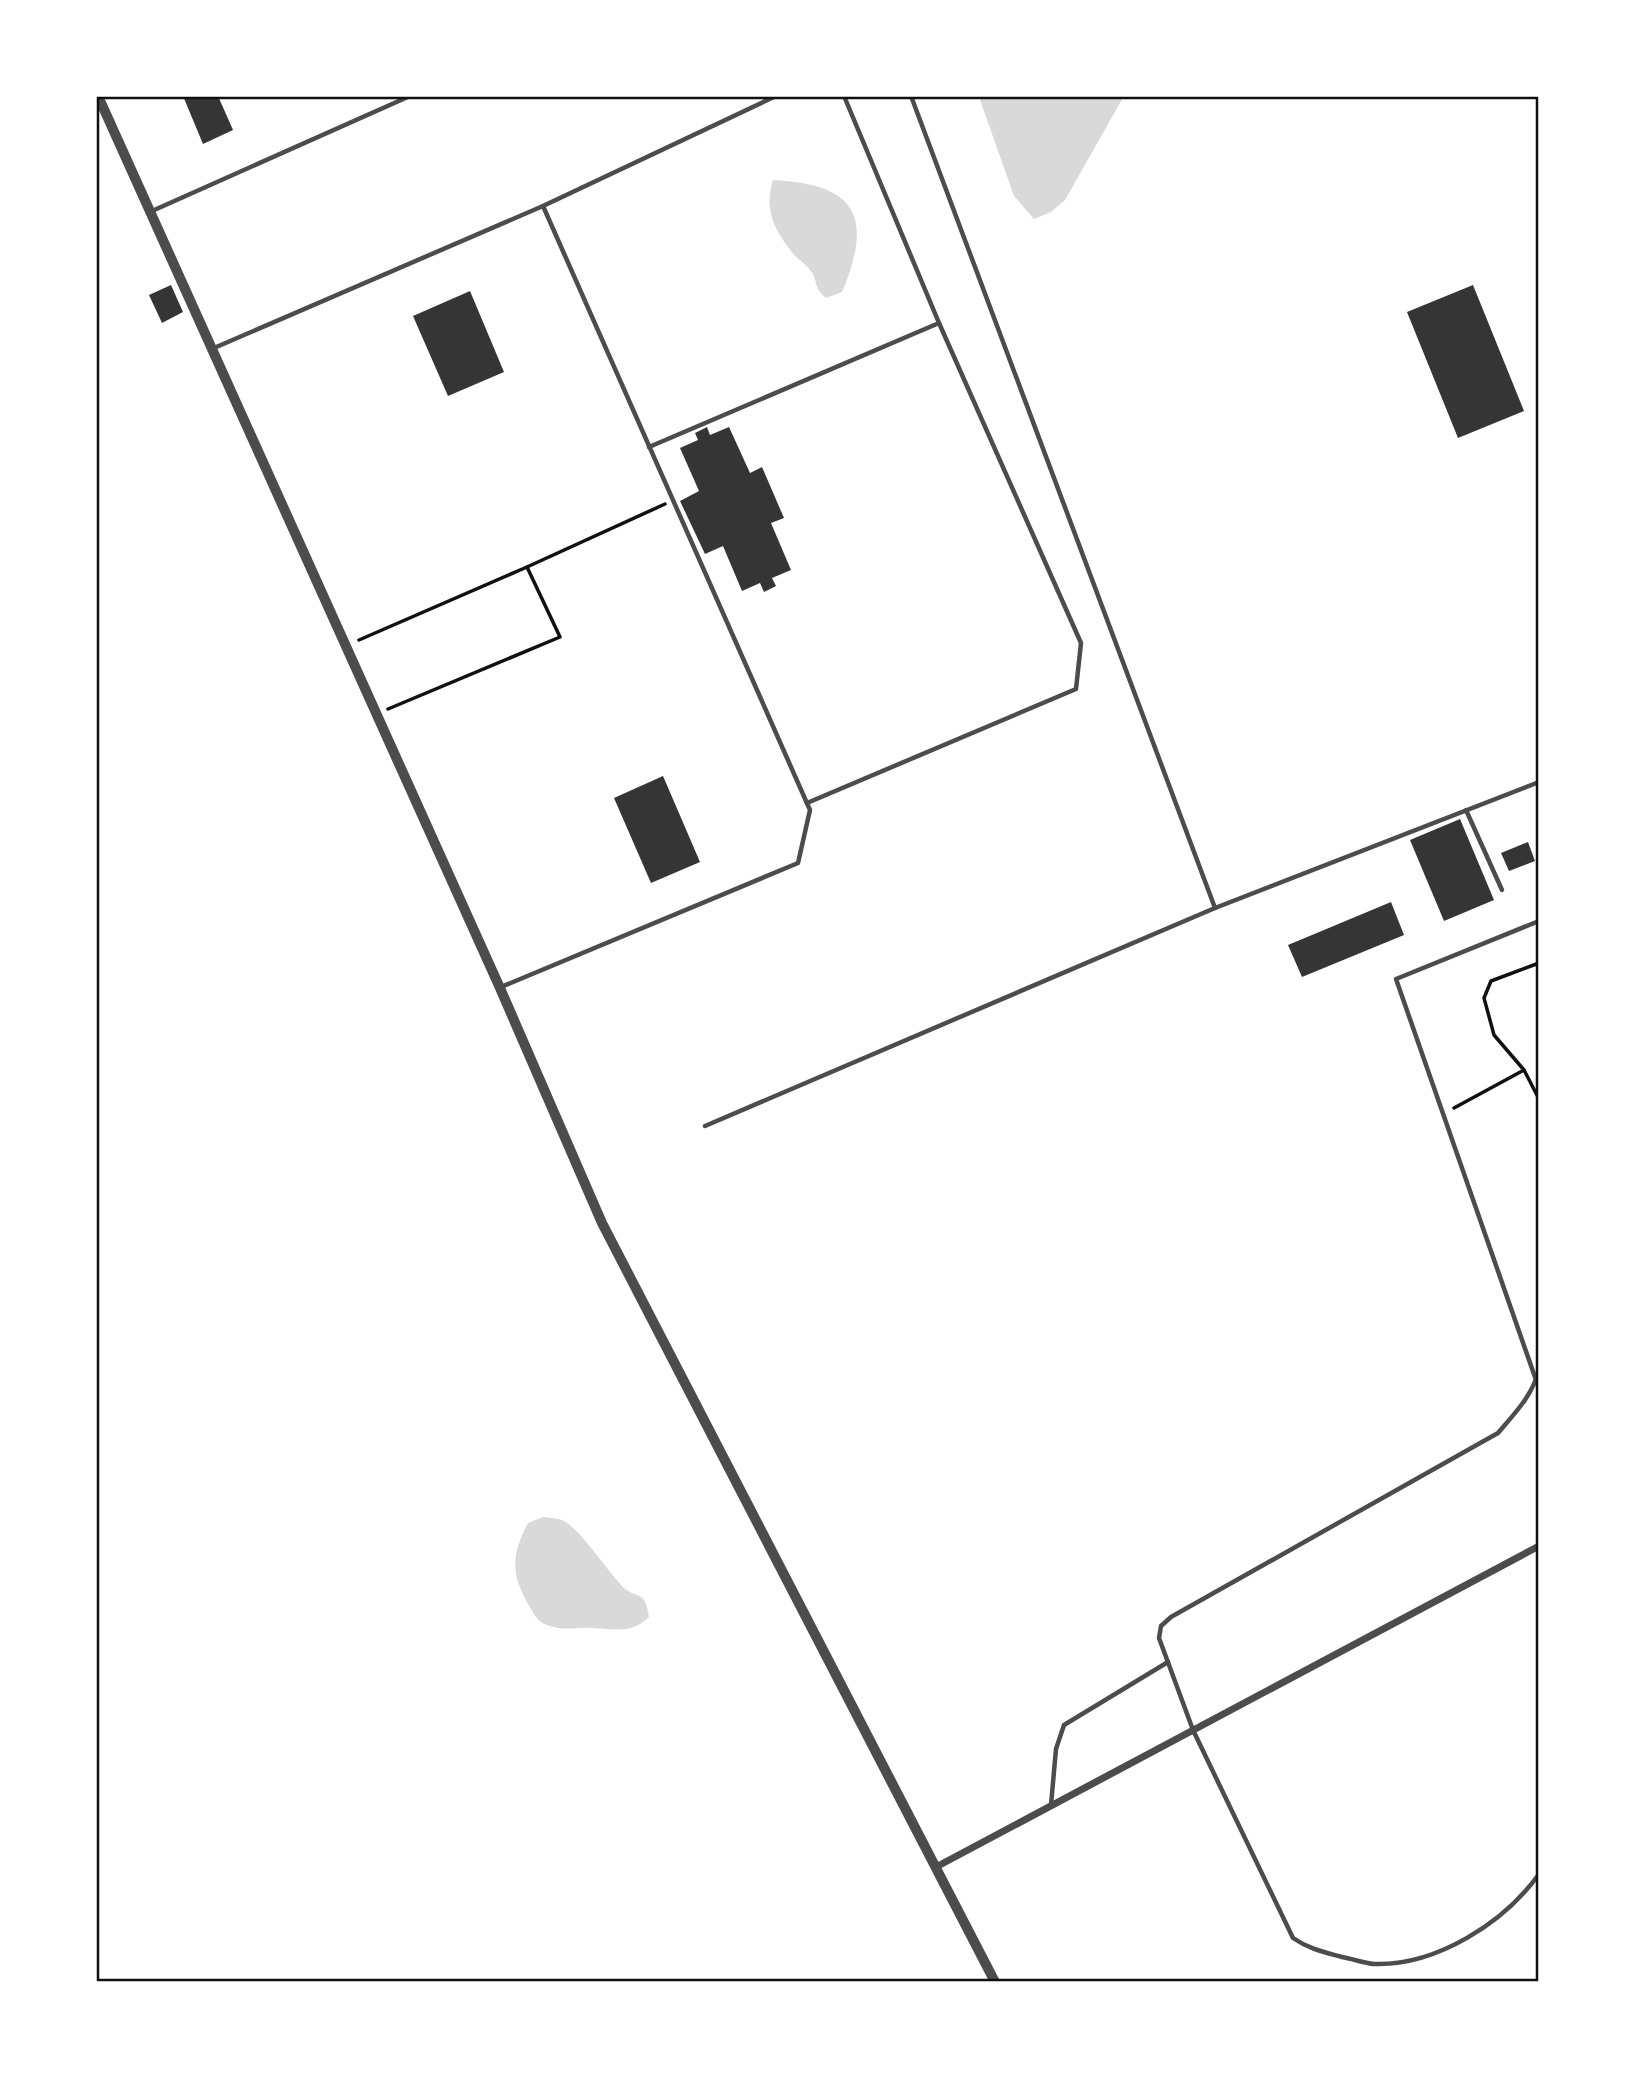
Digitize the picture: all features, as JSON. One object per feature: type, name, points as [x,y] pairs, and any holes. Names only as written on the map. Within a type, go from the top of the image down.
[{"type":"street","points":[[98,96],[500,988],[602,1223],[995,1982]]},
{"type":"street","points":[[936,1867],[1539,1546]]},
{"type":"lane","points":[[150,212],[410,96]]},
{"type":"lane","points":[[212,349],[543,206],[776,96]]},
{"type":"lane","points":[[806,803],[1076,689],[1081,643],[939,323],[844,96]]},
{"type":"lane","points":[[911,96],[1215,908]]},
{"type":"lane","points":[[500,988],[798,863],[810,810],[543,206]]},
{"type":"lane","points":[[649,447],[939,323]]},
{"type":"lane","points":[[705,1126],[1215,908],[1539,782]]},
{"type":"lane","points":[[1466,810],[1502,890]]},
{"type":"lane","points":[[1536,1381],[1396,979],[1539,920]]},
{"type":"lane","points":[[1539,1370],[1523,1405],[1498,1433],[1171,1617],[1161,1626],[1159,1638],[1193,1730],[1293,1938],[1309,1949],[1373,1964],[1406,1961],[1454,1946],[1524,1895],[1539,1874]]},
{"type":"lane","points":[[1051,1806],[1056,1749],[1064,1725],[1168,1662]]},
{"type":"path","points":[[346,645],[674,500]]},
{"type":"path","points":[[377,714],[560,637],[527,567]]},
{"type":"path","points":[[1539,963],[1491,981],[1483,998],[1494,1035],[1524,1070],[1539,1099]]},
{"type":"path","points":[[1443,1114],[1524,1070]]},
{"type":"shaded area","points":[[984,96],[1124,96],[1065,200],[1051,212],[1034,219],[1014,196],[980,100]]},
{"type":"shaded area","points":[[773,180],[823,188],[840,197],[851,209],[856,224],[856,243],[852,266],[842,292],[826,298],[819,290],[810,270],[793,254],[779,234],[769,200]]},
{"type":"shaded area","points":[[543,1517],[562,1520],[571,1526],[623,1587],[642,1598],[649,1617],[636,1626],[616,1629],[561,1628],[538,1620],[524,1597],[515,1566],[518,1546],[528,1523]]},
{"type":"building","points":[[183,96],[218,96],[233,130],[203,144]]},
{"type":"building","points":[[171,285],[183,312],[162,323],[149,295]]},
{"type":"building","points":[[1473,285],[1524,411],[1458,438],[1407,312]]},
{"type":"building","points":[[470,291],[504,372],[448,396],[413,316]]},
{"type":"building","points":[[707,427],[710,435],[729,427],[750,473],[762,467],[784,518],[771,523],[791,570],[772,578],[776,586],[764,592],[760,583],[742,591],[723,546],[705,554],[680,501],[699,491],[680,448],[698,440],[695,433]]},
{"type":"building","points":[[663,776],[700,862],[651,883],[614,798]]},
{"type":"building","points":[[1460,819],[1494,900],[1444,921],[1410,840]]},
{"type":"building","points":[[1528,842],[1535,861],[1509,871],[1501,853]]},
{"type":"building","points":[[1391,902],[1404,935],[1302,977],[1288,945]]}]
